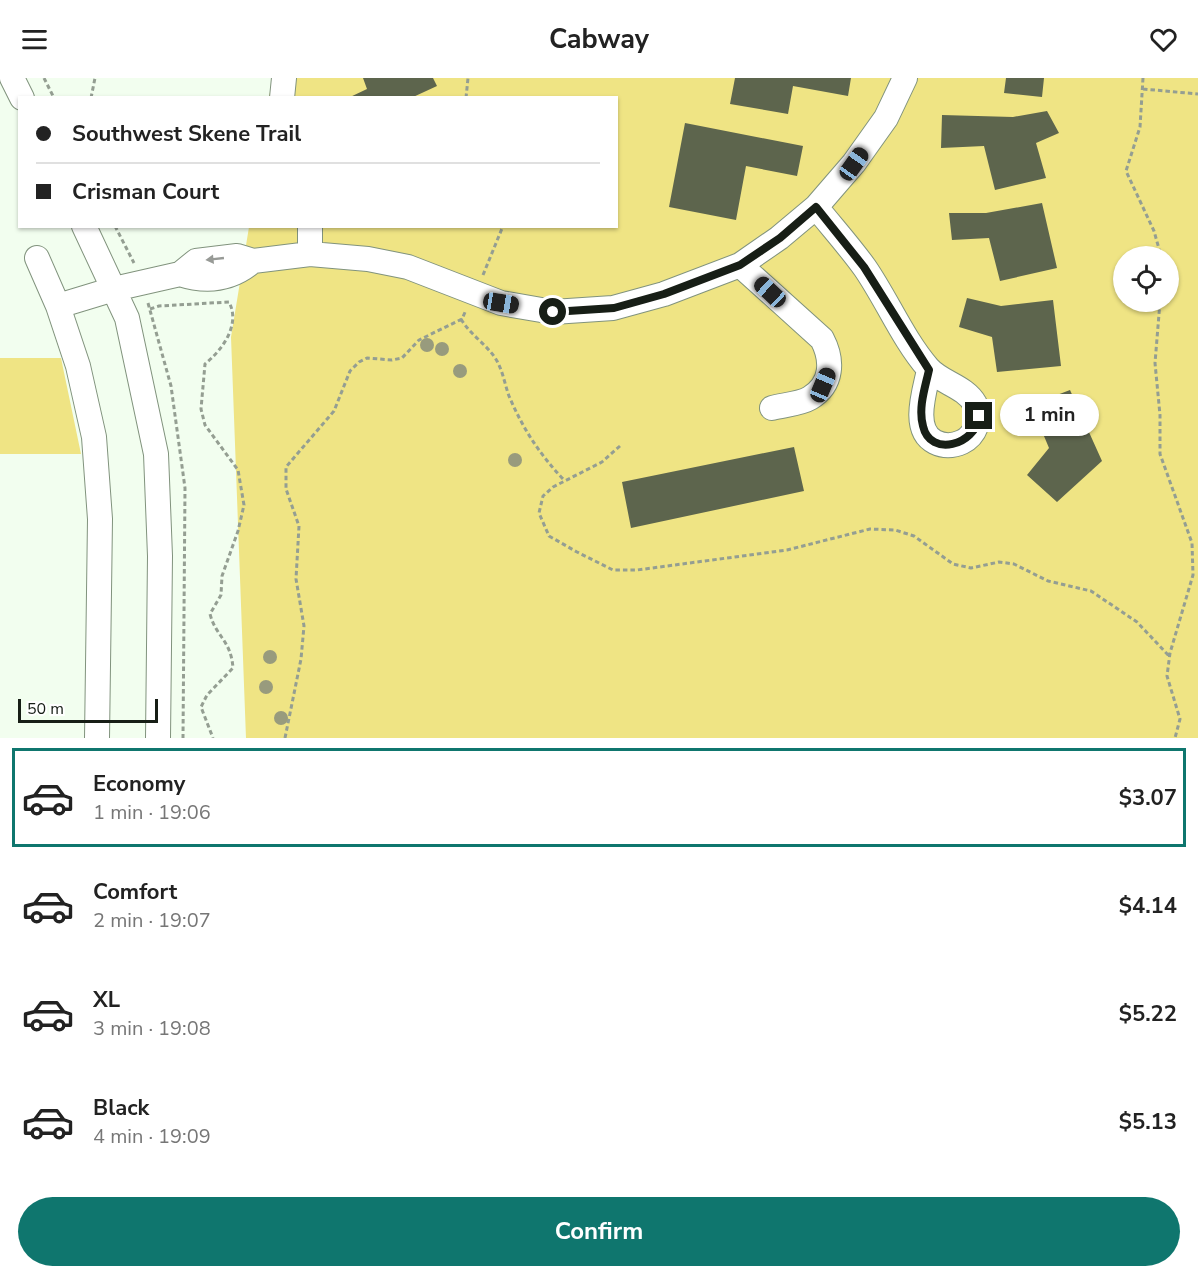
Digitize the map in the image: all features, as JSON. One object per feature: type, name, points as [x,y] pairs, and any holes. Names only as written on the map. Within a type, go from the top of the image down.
[{"type":"street","points":[[12,78],[21,96]]},
{"type":"street","points":[[282,96],[284,78]]},
{"type":"street","points":[[58,306],[114,289],[180,274],[196,261],[237,256],[253,261],[310,254],[368,259],[408,267],[501,303],[553,312],[614,308],[664,294],[740,265],[780,238],[816,207],[854,164],[886,118],[905,78]]},
{"type":"street","points":[[816,207],[864,267],[929,370]]},
{"type":"street","points":[[85,228],[127,318],[156,454],[160,556],[158,738]]},
{"type":"street","points":[[310,228],[310,254]]},
{"type":"street","points":[[38,258],[58,306],[78,366],[94,437],[100,519],[97,738]]},
{"type":"street","points":[[740,265],[822,339],[830,355],[830,369],[823,385],[809,399],[772,408]]},
{"type":"path","points":[[44,78],[53,96]]},
{"type":"path","points":[[91,96],[95,78]]},
{"type":"path","points":[[466,96],[468,78]]},
{"type":"path","points":[[1143,78],[1140,126],[1126,171],[1154,231],[1158,246]]},
{"type":"path","points":[[1143,89],[1198,94]]},
{"type":"path","points":[[118,232],[119,228]]},
{"type":"path","points":[[285,738],[301,659],[304,626],[296,579],[300,526],[286,489],[286,467],[333,411],[350,371],[359,362],[367,358],[392,360],[402,358],[419,340],[461,320],[502,228]]},
{"type":"path","points":[[150,309],[159,306],[229,302],[234,311],[230,332],[221,351],[205,364],[201,409],[205,425],[238,471],[244,505],[238,531],[222,576],[221,595],[210,614],[213,624],[226,641],[232,654],[233,668],[207,695],[201,707],[213,738]]},
{"type":"path","points":[[1159,312],[1155,363],[1160,415],[1160,454],[1192,543],[1193,575],[1170,657],[1167,676],[1180,719],[1175,738]]},
{"type":"path","points":[[461,320],[469,333],[490,351],[497,362],[525,430],[545,460],[565,481]]},
{"type":"path","points":[[620,446],[602,462],[565,481],[543,496],[539,513],[549,536],[613,570],[637,570],[787,550],[870,529],[895,530],[921,540],[953,564],[971,568],[999,562],[1014,564],[1048,581],[1091,591],[1137,622],[1170,657]]},
{"type":"shaded area","points":[[273,78],[1198,78],[1198,738],[246,738],[231,337],[249,228],[618,228],[618,96],[269,96]]},
{"type":"shaded area","points":[[0,358],[61,358],[81,454],[0,454]]},
{"type":"building","points":[[363,78],[433,78],[437,86],[415,96],[352,96],[367,89]]},
{"type":"building","points":[[735,78],[851,78],[848,96],[793,86],[788,114],[730,104]]},
{"type":"building","points":[[1006,78],[1044,78],[1042,97],[1004,93]]},
{"type":"building","points":[[1047,111],[1059,133],[1036,143],[1046,178],[995,190],[984,146],[941,148],[942,115],[1013,117]]},
{"type":"building","points":[[685,123],[803,146],[797,176],[746,166],[736,220],[669,207]]},
{"type":"building","points":[[1042,203],[1057,268],[1000,281],[989,238],[952,240],[949,213],[986,213]]},
{"type":"building","points":[[967,298],[1001,306],[1053,300],[1061,366],[997,372],[992,337],[959,327]]},
{"type":"building","points":[[1070,390],[1102,461],[1057,502],[1027,475],[1049,448],[1031,405]]},
{"type":"building","points":[[794,447],[804,491],[631,528],[622,482]]},
{"type":"route","points":[[553,312],[614,308],[664,294],[740,265],[780,238],[816,207],[864,267],[929,370],[921,408],[923,428],[932,440],[942,445],[963,441],[972,435],[979,416]]}]
